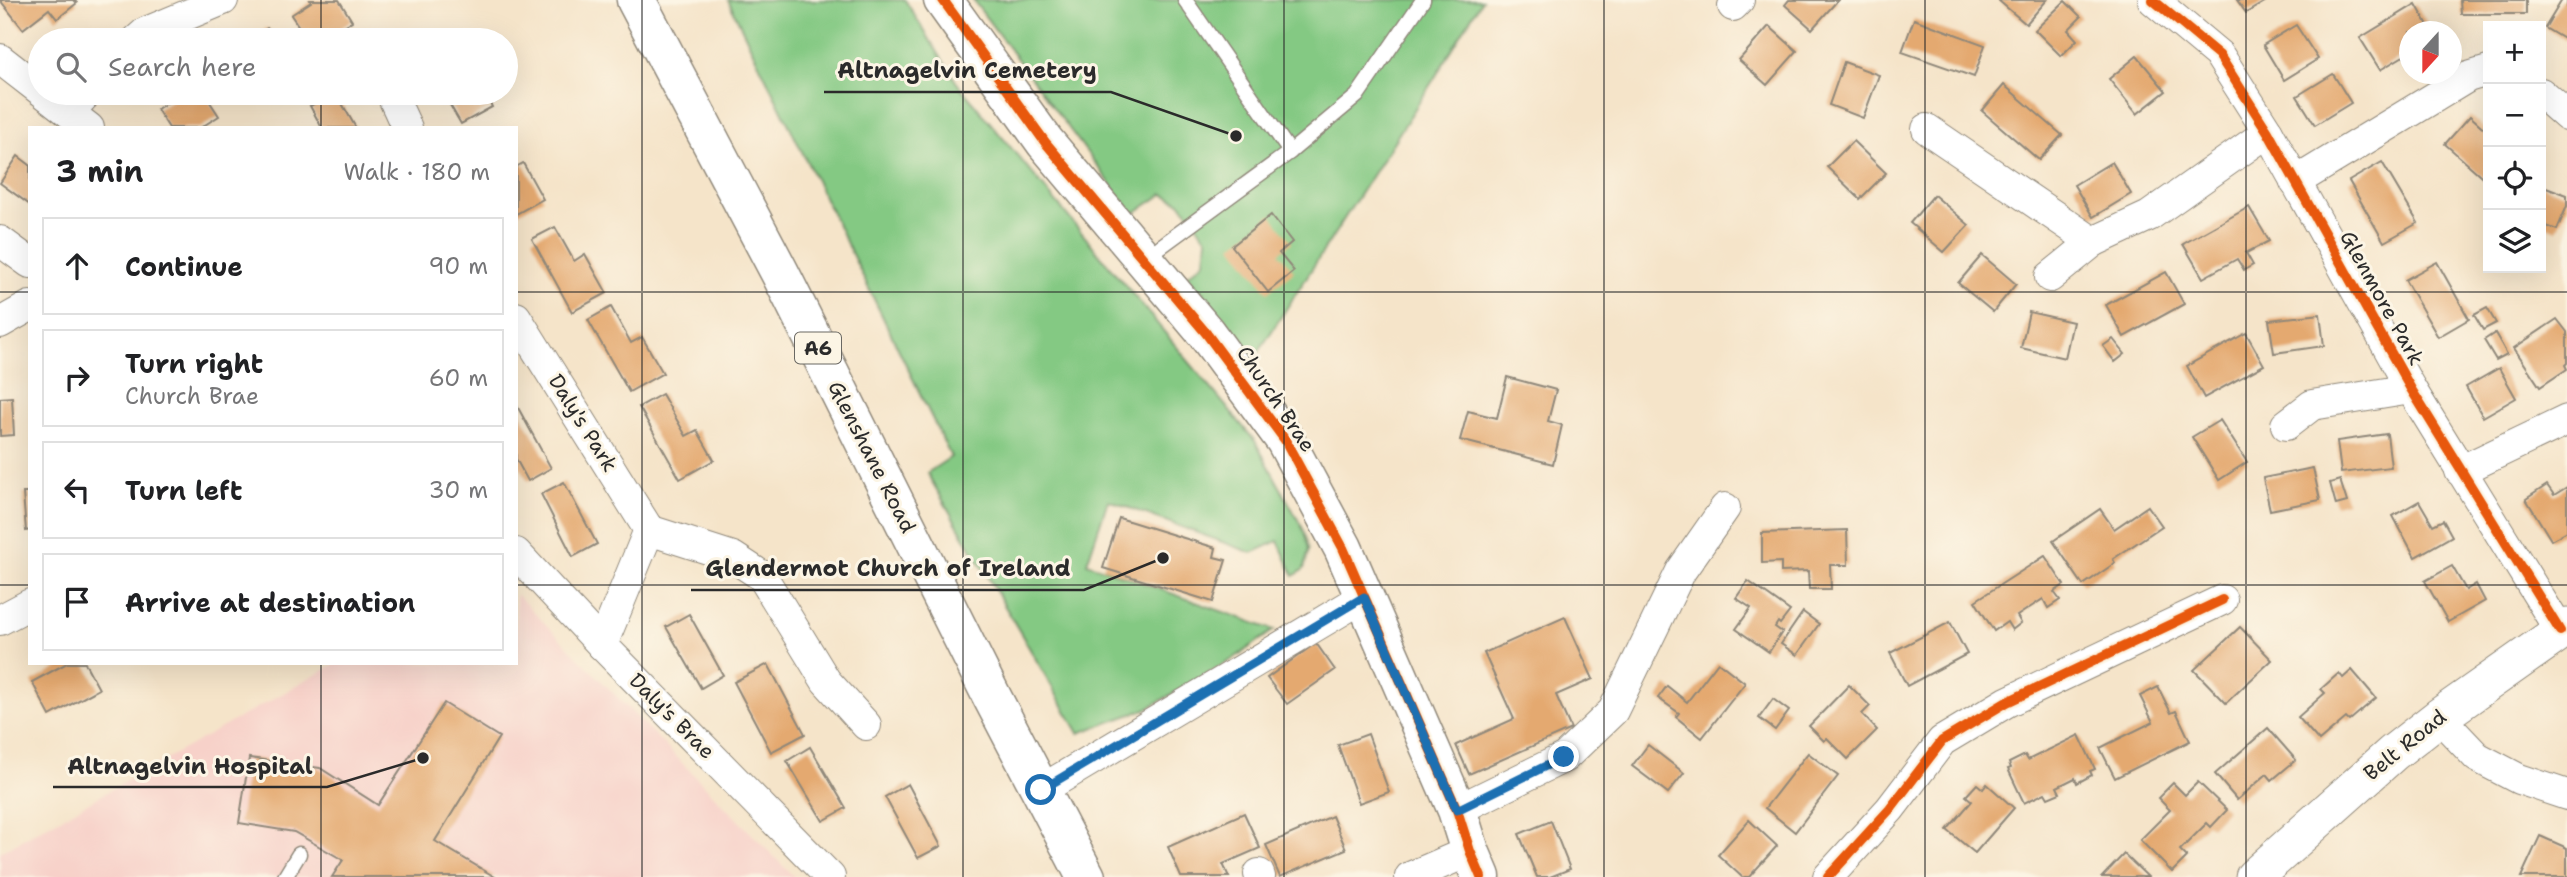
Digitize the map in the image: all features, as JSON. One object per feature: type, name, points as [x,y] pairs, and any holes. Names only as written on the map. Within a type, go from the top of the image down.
[{"type":"main road","name":"Glenshane Road","points":[[636,0],[780,273],[1086,877]]},
{"type":"main road","name":"Church Brae","points":[[943,0],[1045,142],[1206,333],[1285,440],[1343,548],[1457,810],[1475,864]]},
{"type":"street","points":[[156,28],[223,0]]},
{"type":"street","name":"Glenmore Park","points":[[2153,0],[2220,55],[2268,132],[2411,389],[2460,471],[2563,629]]},
{"type":"street","points":[[0,59],[28,80]]},
{"type":"street","points":[[2295,182],[2468,77],[2483,72]]},
{"type":"street","points":[[2546,97],[2567,116]]},
{"type":"street","points":[[396,105],[406,126]]},
{"type":"street","points":[[1927,129],[2093,242]]},
{"type":"street","points":[[2050,277],[2093,242],[2149,216],[2268,132]]},
{"type":"street","points":[[0,241],[28,262]]},
{"type":"street","points":[[0,323],[28,307]]},
{"type":"street","name":"Daly's Park","points":[[518,320],[649,530]]},
{"type":"street","name":"Glenmore Park","points":[[2286,425],[2312,405],[2411,389]]},
{"type":"street","points":[[2460,471],[2567,420]]},
{"type":"street","points":[[1457,810],[1564,757],[1613,711],[1681,571],[1725,508]]},
{"type":"street","points":[[602,645],[649,530],[733,557],[762,576],[826,681],[866,725]]},
{"type":"street","name":"Daly's Brae","points":[[518,555],[602,645],[830,877]]},
{"type":"street","points":[[1041,790],[1364,597]]},
{"type":"street","points":[[1828,877],[1889,809],[1942,741],[2007,702],[2222,600]]},
{"type":"street","points":[[0,620],[28,605]]},
{"type":"street","name":"Belt Road","points":[[2254,877],[2347,793],[2439,717],[2563,629]]},
{"type":"street","points":[[2439,717],[2477,757],[2518,779],[2567,795]]},
{"type":"street","points":[[1410,877],[1475,864]]},
{"type":"lane","points":[[1185,0],[1290,152]]},
{"type":"lane","points":[[1144,259],[1290,152],[1357,96],[1423,0]]},
{"type":"lane","points":[[285,877],[299,854]]},
{"type":"shaded area","points":[[518,596],[794,877],[0,877],[0,852],[333,665],[518,665]]},
{"type":"green space","points":[[728,0],[905,0],[957,83],[1255,441],[1303,529],[1309,549],[1304,569],[1294,576],[1278,541],[1252,553],[1108,500],[1087,563],[1274,630],[1233,659],[1146,709],[1079,733],[927,473],[951,457]]},
{"type":"green space","points":[[973,0],[1482,0],[1252,362],[1187,276],[1205,261],[1207,239],[1180,202],[1163,194],[1133,214]]},
{"type":"building","points":[[0,0],[74,0],[77,3],[57,19],[49,9],[23,29]]},
{"type":"building","points":[[310,0],[339,0],[352,21],[341,28],[300,28],[291,15],[311,2]]},
{"type":"building","points":[[1789,0],[1838,0],[1812,29],[1785,5]]},
{"type":"building","points":[[1998,0],[2047,0],[2026,24]]},
{"type":"building","points":[[2237,0],[2268,0],[2246,13]]},
{"type":"building","points":[[2460,0],[2526,0],[2526,14],[2461,14]]},
{"type":"building","points":[[2562,0],[2567,0],[2567,41],[2546,26]]},
{"type":"building","points":[[2065,1],[2081,17],[2068,30],[2077,40],[2061,56],[2035,30]]},
{"type":"building","points":[[2416,4],[2426,21],[2399,21],[2399,59],[2380,70],[2360,38]]},
{"type":"building","points":[[1914,19],[1985,45],[1974,77],[1902,52]]},
{"type":"building","points":[[2296,25],[2318,59],[2284,80],[2263,45]]},
{"type":"building","points":[[1769,26],[1797,51],[1767,85],[1739,60]]},
{"type":"building","points":[[2137,56],[2166,91],[2137,114],[2109,79]]},
{"type":"building","points":[[1844,62],[1879,75],[1863,118],[1829,105]]},
{"type":"building","points":[[2333,74],[2351,103],[2315,125],[2297,96]]},
{"type":"building","points":[[2004,85],[2062,135],[2039,160],[1982,111]]},
{"type":"building","points":[[164,105],[212,105],[219,116],[203,126],[168,126],[157,109]]},
{"type":"building","points":[[343,105],[355,126],[321,126],[310,106]]},
{"type":"building","points":[[450,105],[491,105],[492,107],[461,124]]},
{"type":"building","points":[[2470,116],[2483,128],[2483,178],[2445,144]]},
{"type":"building","points":[[1853,141],[1886,173],[1860,199],[1827,167]]},
{"type":"building","points":[[18,156],[28,164],[28,204],[0,183]]},
{"type":"building","points":[[2112,162],[2131,194],[2093,217],[2074,185]]},
{"type":"building","points":[[2382,162],[2418,223],[2384,242],[2349,181]]},
{"type":"building","points":[[523,163],[543,199],[518,213],[518,166]]},
{"type":"building","points":[[2546,187],[2567,195],[2567,206],[2557,230],[2546,226]]},
{"type":"building","points":[[1934,195],[1969,225],[1944,252],[1910,223]]},
{"type":"building","points":[[2249,207],[2269,241],[2246,253],[2253,265],[2244,270],[2237,259],[2203,278],[2183,244]]},
{"type":"building","points":[[1271,215],[1292,242],[1279,253],[1294,271],[1268,292],[1232,246]]},
{"type":"building","points":[[555,227],[574,261],[585,254],[607,293],[572,312],[532,239]]},
{"type":"building","points":[[1982,255],[2016,284],[1993,312],[1958,283]]},
{"type":"building","points":[[2437,262],[2469,319],[2438,337],[2405,280]]},
{"type":"building","points":[[2166,272],[2184,304],[2124,337],[2106,305]]},
{"type":"building","points":[[611,307],[631,343],[642,337],[663,373],[629,392],[588,320]]},
{"type":"building","points":[[2487,308],[2496,323],[2483,330],[2474,315]]},
{"type":"building","points":[[2029,312],[2073,322],[2065,358],[2021,348]]},
{"type":"building","points":[[2320,314],[2324,346],[2274,353],[2269,320]]},
{"type":"building","points":[[2557,319],[2567,332],[2567,369],[2540,387],[2514,348]]},
{"type":"building","points":[[2246,333],[2264,365],[2204,398],[2187,366]]},
{"type":"building","points":[[2495,333],[2507,354],[2496,360],[2484,340]]},
{"type":"building","points":[[2113,339],[2125,354],[2115,362],[2103,346]]},
{"type":"building","points":[[2499,368],[2516,398],[2483,417],[2466,387]]},
{"type":"building","points":[[1507,377],[1556,390],[1548,421],[1562,425],[1553,464],[1460,440],[1468,411],[1497,418]]},
{"type":"building","points":[[662,394],[686,436],[697,430],[714,460],[680,479],[639,407]]},
{"type":"building","points":[[12,397],[14,435],[0,436],[0,398]]},
{"type":"building","points":[[518,408],[551,468],[528,481],[518,463]]},
{"type":"building","points":[[2220,420],[2247,462],[2219,480],[2192,437]]},
{"type":"building","points":[[2387,434],[2391,467],[2341,473],[2337,441]]},
{"type":"building","points":[[2313,468],[2320,500],[2270,510],[2263,478]]},
{"type":"building","points":[[2340,480],[2347,502],[2336,505],[2330,483]]},
{"type":"building","points":[[564,482],[597,544],[573,557],[541,494]]},
{"type":"building","points":[[2547,485],[2554,495],[2567,487],[2567,531],[2551,540],[2526,499]]},
{"type":"building","points":[[23,493],[28,493],[26,531]]},
{"type":"building","points":[[2419,501],[2433,525],[2443,520],[2452,536],[2415,557],[2393,516]]},
{"type":"building","points":[[2148,506],[2162,526],[2113,559],[2115,563],[2083,585],[2053,541],[2100,509],[2114,529]]},
{"type":"building","points":[[1119,518],[1216,548],[1214,557],[1226,560],[1213,602],[1103,568]]},
{"type":"building","points":[[1847,530],[1848,565],[1830,565],[1831,589],[1809,589],[1808,571],[1781,572],[1781,562],[1762,563],[1762,533]]},
{"type":"building","points":[[2045,556],[2064,585],[2054,592],[2060,600],[2048,608],[2043,599],[2017,616],[2021,623],[2012,630],[2007,622],[1994,631],[1975,601]]},
{"type":"building","points":[[2452,566],[2466,590],[2476,584],[2485,601],[2448,622],[2425,581]]},
{"type":"building","points":[[1748,581],[1790,611],[1775,627],[1782,632],[1769,652],[1736,629],[1751,608],[1736,598]]},
{"type":"building","points":[[1803,612],[1819,624],[1797,655],[1781,644]]},
{"type":"building","points":[[689,614],[723,675],[701,688],[666,627]]},
{"type":"building","points":[[1565,617],[1593,679],[1556,695],[1571,729],[1469,774],[1456,745],[1514,719],[1484,653]]},
{"type":"building","points":[[1950,622],[1967,654],[1907,686],[1890,653]]},
{"type":"building","points":[[2240,627],[2272,660],[2226,703],[2194,670]]},
{"type":"building","points":[[1316,643],[1335,670],[1287,704],[1267,678]]},
{"type":"building","points":[[1718,662],[1745,683],[1702,738],[1676,717],[1679,713],[1658,698],[1667,686],[1687,702]]},
{"type":"building","points":[[768,664],[805,734],[771,752],[734,682]]},
{"type":"building","points":[[63,665],[86,665],[99,689],[50,716],[32,682]]},
{"type":"building","points":[[2352,670],[2376,698],[2349,721],[2346,718],[2319,741],[2298,717],[2325,693],[2321,689],[2339,673],[2343,678]]},
{"type":"building","points":[[1849,685],[1870,706],[1862,714],[1877,730],[1848,759],[1827,738],[1824,741],[1809,726]]},
{"type":"building","points":[[2158,687],[2171,713],[2176,711],[2190,741],[2115,778],[2100,748],[2153,722],[2140,696]]},
{"type":"building","points":[[1773,699],[1789,711],[1775,730],[1759,718]]},
{"type":"building","points":[[444,703],[499,737],[435,841],[495,877],[332,877],[343,860],[294,832],[239,823],[249,758],[320,768],[378,805]]},
{"type":"building","points":[[2268,728],[2296,760],[2272,780],[2267,774],[2237,800],[2215,774]]},
{"type":"building","points":[[1368,734],[1389,792],[1359,803],[1338,745]]},
{"type":"building","points":[[2079,735],[2095,769],[2090,771],[2092,775],[2077,783],[2075,778],[2057,787],[2060,793],[2048,798],[2045,793],[2024,803],[2008,769],[2011,768],[2009,763],[2025,755],[2028,760]]},
{"type":"building","points":[[1648,745],[1684,773],[1668,793],[1632,766]]},
{"type":"building","points":[[810,747],[846,808],[823,821],[787,761]]},
{"type":"building","points":[[1808,753],[1838,776],[1795,832],[1765,808]]},
{"type":"building","points":[[2198,782],[2227,810],[2211,827],[2207,823],[2180,850],[2187,857],[2172,872],[2140,840],[2170,810],[2158,798],[2173,783],[2185,795]]},
{"type":"building","points":[[908,784],[941,846],[918,858],[885,797]]},
{"type":"building","points":[[1977,784],[1983,789],[1987,784],[2014,808],[1975,853],[1947,830],[1972,801],[1966,796]]},
{"type":"building","points":[[1244,813],[1260,848],[1223,864],[1229,877],[1181,877],[1168,847]]},
{"type":"building","points":[[1332,816],[1346,849],[1280,877],[1266,845]]},
{"type":"building","points":[[1749,820],[1777,846],[1749,877],[1742,877],[1718,855]]},
{"type":"building","points":[[1551,821],[1570,869],[1550,877],[1537,877],[1519,834]]},
{"type":"building","points":[[2540,836],[2567,848],[2567,877],[2521,877]]},
{"type":"building","points":[[2124,854],[2148,877],[2102,877]]},
{"type":"cycle path","points":[[943,0],[1045,142],[1206,333],[1285,440],[1343,548],[1457,810],[1481,877]]},
{"type":"cycle path","points":[[2153,0],[2219,55],[2268,132],[2411,389],[2560,631]]},
{"type":"cycle path","points":[[1828,877],[1890,809],[1942,741],[2007,702],[2222,600]]},
{"type":"place","name":"Altnagelvin Cemetery","points":[[1236,136]]},
{"type":"place","name":"Glendermot Church of Ireland","points":[[1163,558]]},
{"type":"place","name":"Altnagelvin Hospital","points":[[423,758]]},
{"type":"route","points":[[1041,790],[1364,597],[1457,810],[1564,757]]}]
